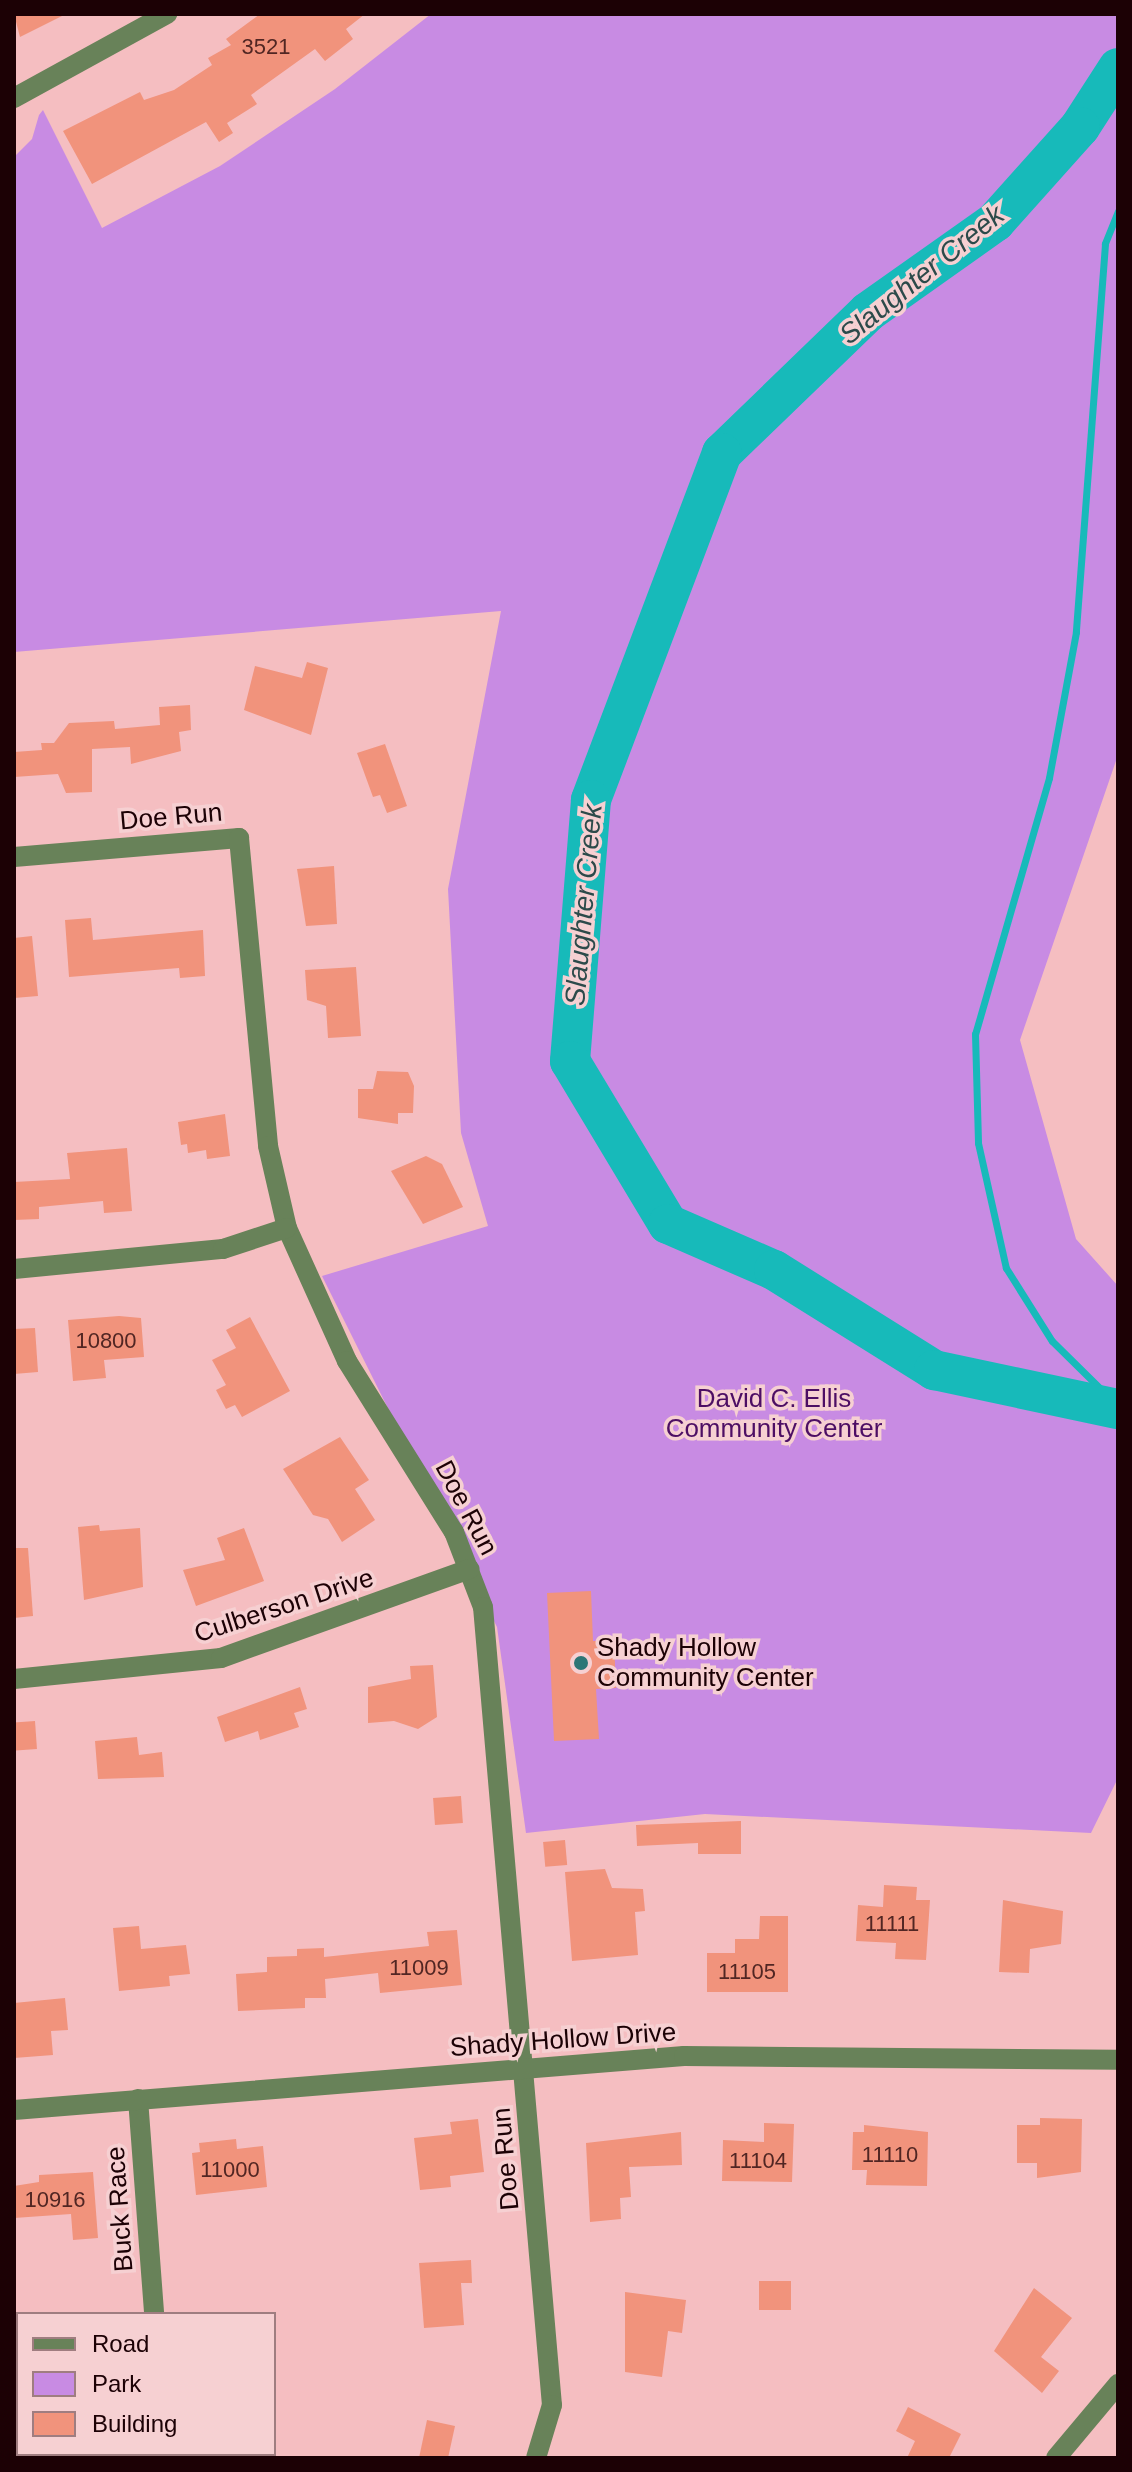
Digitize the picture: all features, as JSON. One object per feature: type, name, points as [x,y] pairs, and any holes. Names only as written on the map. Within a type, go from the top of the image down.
[{"type":"street","points":[[14,98],[167,14]]},
{"type":"street","name":"Doe Run","points":[[14,857],[239,838],[268,1146],[287,1228],[347,1361],[438,1502],[470,1569],[483,1607],[552,2405],[536,2458]]},
{"type":"street","points":[[14,1269],[223,1249],[287,1228]]},
{"type":"street","name":"Culberson Drive","points":[[14,1679],[221,1658],[470,1569]]},
{"type":"street","name":"Shady Hollow Drive","points":[[14,2110],[684,2056],[1118,2060]]},
{"type":"street","name":"Buck Race","points":[[138,2099],[154,2312]]},
{"type":"street","points":[[1056,2458],[1118,2384]]},
{"type":"green space","name":"David C. Ellis Community Center","points":[[431,14],[1118,14],[1118,755],[1020,1040],[1076,1239],[1118,1286],[1118,1778],[1091,1833],[705,1814],[526,1833],[497,1627],[322,1276],[488,1226],[461,1133],[448,889],[501,611],[14,652],[14,157],[32,139],[39,115],[43,110],[102,228],[220,166],[335,89]]},
{"type":"building","points":[[14,14],[66,14],[20,37]]},
{"type":"building","points":[[260,14],[365,14],[346,29],[353,39],[325,61],[315,49],[251,95],[257,104],[227,123],[233,133],[219,142],[206,122],[92,184],[63,131],[140,92],[144,100],[174,90],[212,65],[208,58],[231,45],[226,39]]},
{"type":"building","points":[[307,662],[328,668],[311,735],[244,710],[255,666],[302,678]]},
{"type":"building","points":[[190,705],[191,730],[179,732],[181,751],[131,764],[130,747],[92,749],[92,792],[66,793],[58,774],[14,777],[14,752],[42,750],[41,743],[54,743],[69,723],[114,721],[115,729],[160,725],[159,707]]},
{"type":"building","points":[[385,744],[407,806],[387,813],[380,795],[373,797],[357,753]]},
{"type":"building","points":[[334,866],[337,924],[306,926],[297,869]]},
{"type":"building","points":[[91,918],[93,940],[203,930],[205,976],[180,978],[179,968],[69,977],[65,920]]},
{"type":"building","points":[[32,936],[38,996],[14,998],[14,938]]},
{"type":"building","points":[[356,967],[361,1036],[328,1038],[326,1006],[307,1000],[305,970]]},
{"type":"building","points":[[377,1071],[408,1072],[414,1086],[413,1113],[398,1113],[398,1124],[358,1118],[358,1089],[373,1089]]},
{"type":"building","points":[[225,1114],[230,1156],[207,1159],[206,1150],[188,1153],[187,1144],[181,1145],[178,1122]]},
{"type":"building","points":[[127,1148],[132,1211],[104,1213],[103,1201],[39,1207],[39,1219],[14,1220],[14,1182],[70,1179],[67,1153]]},
{"type":"building","points":[[426,1156],[442,1164],[463,1207],[423,1224],[391,1171]]},
{"type":"building","points":[[119,1316],[141,1318],[144,1357],[104,1360],[106,1378],[73,1381],[68,1320]]},
{"type":"building","points":[[250,1317],[290,1391],[242,1417],[235,1405],[226,1409],[216,1390],[226,1385],[212,1360],[236,1348],[226,1330]]},
{"type":"building","points":[[35,1328],[38,1372],[14,1374],[14,1329]]},
{"type":"building","points":[[340,1437],[369,1480],[355,1489],[375,1520],[342,1542],[328,1519],[313,1515],[283,1469]]},
{"type":"building","points":[[99,1525],[100,1531],[140,1528],[143,1587],[84,1600],[78,1527]]},
{"type":"building","points":[[244,1528],[264,1581],[196,1606],[183,1570],[225,1560],[217,1538]]},
{"type":"building","points":[[14,1548],[28,1548],[33,1616],[14,1618]]},
{"type":"building","name":"Shady Hollow Community Center","points":[[591,1591],[593,1641],[614,1640],[616,1688],[596,1689],[599,1739],[554,1741],[547,1593]]},
{"type":"building","points":[[433,1665],[437,1717],[418,1729],[394,1721],[368,1723],[368,1687],[411,1679],[410,1666]]},
{"type":"building","points":[[300,1687],[307,1709],[294,1713],[299,1727],[260,1740],[258,1731],[225,1742],[217,1717]]},
{"type":"building","points":[[35,1721],[37,1749],[16,1750],[14,1722]]},
{"type":"building","points":[[137,1737],[139,1755],[162,1752],[164,1777],[98,1779],[95,1741]]},
{"type":"building","points":[[461,1796],[463,1823],[435,1825],[433,1798]]},
{"type":"building","points":[[741,1821],[741,1854],[698,1854],[698,1843],[637,1846],[636,1825]]},
{"type":"building","points":[[565,1840],[567,1865],[545,1867],[543,1842]]},
{"type":"building","points":[[605,1869],[612,1888],[643,1889],[645,1911],[635,1912],[638,1955],[572,1961],[565,1872]]},
{"type":"building","points":[[884,1885],[917,1887],[916,1900],[930,1900],[926,1960],[895,1959],[896,1943],[856,1941],[858,1905],[883,1907]]},
{"type":"building","points":[[1003,1900],[1063,1911],[1061,1944],[1030,1949],[1029,1973],[999,1972]]},
{"type":"building","points":[[760,1916],[788,1916],[788,1992],[707,1992],[707,1953],[735,1953],[735,1939],[759,1939]]},
{"type":"building","points":[[139,1926],[141,1949],[186,1945],[190,1974],[169,1976],[170,1986],[119,1991],[113,1928]]},
{"type":"building","points":[[457,1930],[462,1985],[380,1993],[378,1973],[325,1979],[326,1998],[305,1998],[305,2008],[238,2011],[236,1974],[267,1972],[267,1957],[297,1956],[297,1949],[324,1948],[324,1957],[429,1946],[427,1932]]},
{"type":"building","points":[[65,1998],[68,2030],[51,2031],[53,2055],[14,2058],[14,2003]]},
{"type":"building","points":[[1040,2118],[1082,2119],[1081,2172],[1037,2178],[1037,2163],[1017,2163],[1017,2125],[1040,2125]]},
{"type":"building","points":[[478,2119],[484,2172],[450,2176],[451,2187],[420,2190],[414,2138],[452,2134],[450,2122]]},
{"type":"building","points":[[764,2123],[794,2124],[792,2182],[722,2181],[723,2140],[764,2142]]},
{"type":"building","points":[[864,2125],[928,2132],[927,2186],[866,2185],[867,2170],[852,2170],[853,2132],[864,2132]]},
{"type":"building","points":[[681,2132],[682,2165],[629,2167],[631,2197],[620,2198],[621,2219],[590,2222],[586,2143]]},
{"type":"building","points":[[236,2139],[237,2149],[263,2146],[267,2187],[196,2195],[192,2153],[200,2152],[199,2143]]},
{"type":"building","points":[[93,2172],[98,2238],[73,2240],[71,2214],[14,2218],[14,2186],[39,2182],[39,2175]]},
{"type":"building","points":[[471,2260],[472,2283],[461,2283],[464,2325],[424,2328],[419,2263]]},
{"type":"building","points":[[759,2281],[791,2281],[791,2310],[759,2310]]},
{"type":"building","points":[[1034,2288],[1072,2318],[1041,2357],[1059,2371],[1042,2393],[994,2351]]},
{"type":"building","points":[[625,2292],[686,2300],[682,2333],[668,2331],[662,2377],[625,2372]]},
{"type":"building","points":[[908,2407],[961,2434],[949,2458],[907,2458],[915,2441],[896,2431]]},
{"type":"building","points":[[427,2420],[455,2426],[448,2458],[419,2458]]},
{"type":"waterway","name":"Slaughter Creek","points":[[1118,68],[1080,127],[995,222],[868,312],[722,453],[591,800],[570,1061],[668,1224],[774,1270],[934,1370],[1118,1409]]},
{"type":"waterway","points":[[1118,211],[1105,244],[1076,632],[1049,778],[975,1034],[978,1143],[1006,1268],[1052,1341],[1118,1406]]},
{"type":"place","name":"Shady Hollow Community Center","points":[[581,1663]]}]
